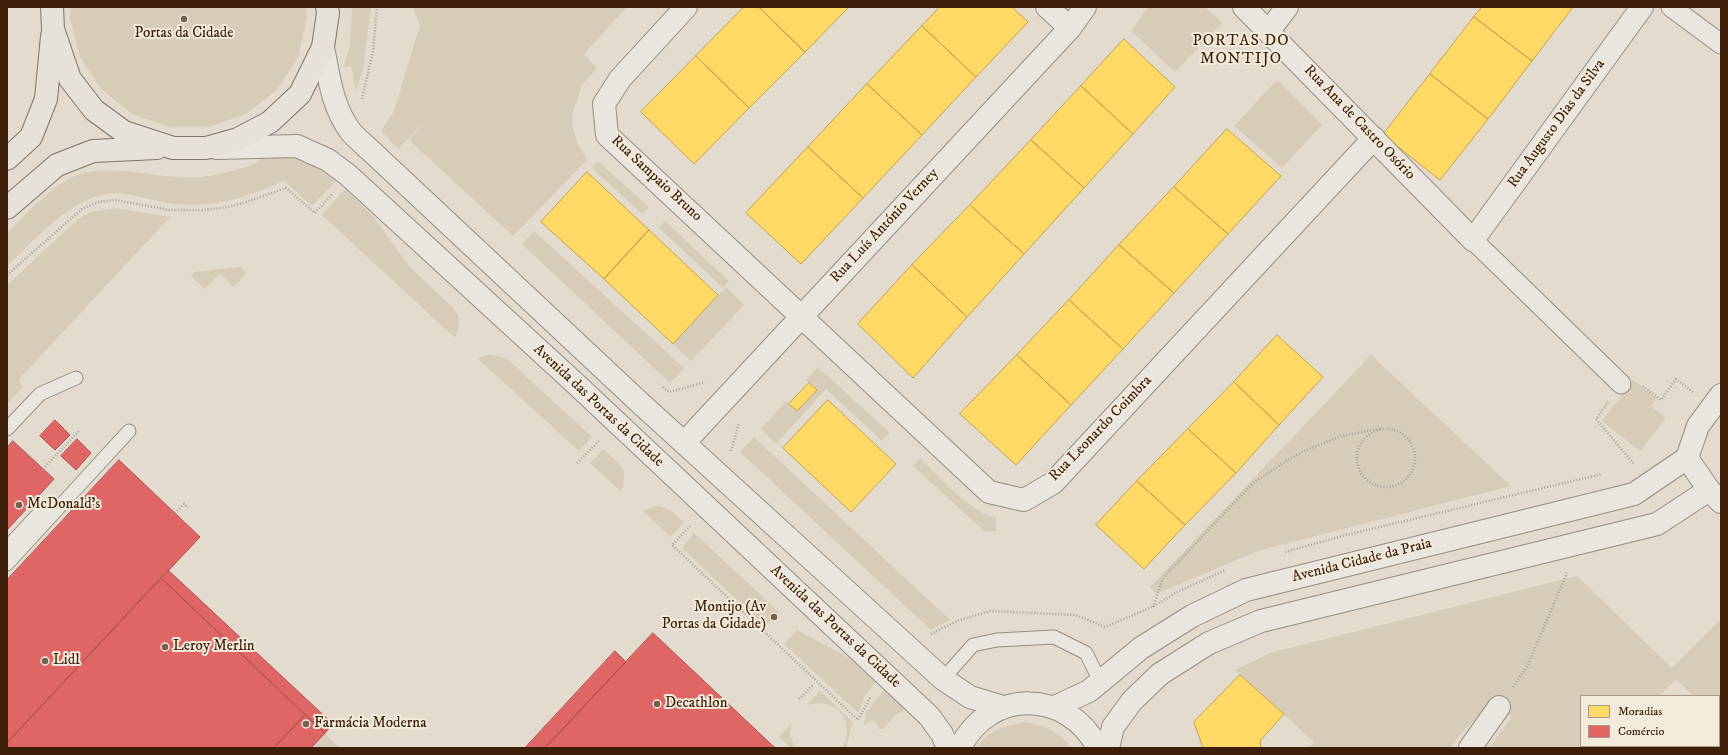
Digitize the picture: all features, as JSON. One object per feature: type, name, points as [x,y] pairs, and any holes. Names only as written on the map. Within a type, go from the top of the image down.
[{"type":"main road","points":[[7,159],[31,136],[46,99],[53,29],[52,7]]},
{"type":"main road","points":[[7,208],[57,165],[93,151],[206,148],[238,139],[270,122],[300,94],[323,47],[328,13],[327,7]]},
{"type":"main road","points":[[53,29],[70,79],[94,110],[124,132],[173,148]]},
{"type":"street","name":"Rua Sampaio Bruno","points":[[686,7],[620,78],[604,104],[607,135],[802,316]]},
{"type":"street","points":[[1047,7],[1070,28]]},
{"type":"street","name":"Rua Luís António Verney","points":[[684,442],[1070,28],[1085,7]]},
{"type":"street","name":"Rua Ana de Castro Osório","points":[[1244,7],[1473,240]]},
{"type":"street","points":[[1269,31],[1287,7]]},
{"type":"street","name":"Rua Augusto Dias da Silva","points":[[1473,240],[1642,7]]},
{"type":"street","points":[[1671,7],[1721,44]]},
{"type":"street","name":"Avenida das Portas da Cidade","points":[[323,47],[332,95],[341,115],[352,132],[684,442],[942,679],[970,697],[1003,707]]},
{"type":"street","name":"Rua Leonardo Coimbra","points":[[802,316],[989,492],[1024,500],[1052,483],[1374,138]]},
{"type":"street","name":"Avenida das Portas da Cidade","points":[[206,148],[297,146],[328,160],[348,175],[577,385],[924,711],[942,734],[948,748]]},
{"type":"street","points":[[1473,240],[1621,384]]},
{"type":"street","points":[[1108,748],[1113,727],[1132,701],[1160,674],[1209,643],[1261,621],[1657,524],[1715,496],[1687,458],[1698,426],[1717,401]]},
{"type":"street","name":"Avenida Cidade da Praia","points":[[1055,707],[1089,691],[1141,648],[1192,616],[1246,590],[1634,494],[1687,458]]},
{"type":"street","points":[[960,748],[971,730],[986,716],[1003,707],[1029,703],[1055,707],[1072,716],[1087,730],[1098,748]]},
{"type":"street","points":[[1470,748],[1499,707]]},
{"type":"lane","points":[[7,429],[40,394],[76,378]]},
{"type":"lane","points":[[7,564],[129,431]]},
{"type":"lane","points":[[7,548],[42,510],[59,507]]},
{"type":"lane","points":[[942,679],[973,645],[997,640],[1054,638],[1086,653],[1100,682]]},
{"type":"path","points":[[363,107],[362,99],[373,51],[377,7]]},
{"type":"path","points":[[7,275],[82,209],[98,202],[115,200],[169,210],[203,210],[236,205],[286,188],[315,213],[348,175]]},
{"type":"path","points":[[1650,483],[1596,419],[1628,375],[1661,400],[1676,379],[1717,401]]},
{"type":"path","points":[[1152,607],[1163,578],[1252,484],[1286,461],[1319,444],[1342,436],[1382,428],[1402,432],[1411,444],[1415,457],[1414,467],[1410,475],[1403,482],[1394,486],[1385,487],[1376,485],[1367,481],[1361,474],[1357,464],[1356,454],[1364,437],[1373,431],[1382,428]]},
{"type":"path","points":[[43,469],[79,431]]},
{"type":"path","points":[[175,514],[184,504],[188,508]]},
{"type":"path","points":[[1499,707],[1528,665],[1579,543]]},
{"type":"path","points":[[799,699],[813,685]]},
{"type":"shaded area","points":[[71,7],[306,7],[307,19],[298,57],[277,90],[246,114],[209,127],[170,127],[132,114],[101,89],[80,57],[70,18]]},
{"type":"shaded area","points":[[352,7],[371,7],[363,70],[356,91],[351,66],[343,67],[350,46]]},
{"type":"shaded area","points":[[413,7],[627,7],[584,54],[597,68],[582,85],[573,112],[572,125],[578,144],[587,160],[513,236],[409,140],[427,120],[398,149],[381,131],[394,111],[420,25]]},
{"type":"shaded area","points":[[1148,7],[1205,7],[1222,23],[1175,72],[1131,31]]},
{"type":"shaded area","points":[[1277,80],[1322,125],[1282,168],[1234,126]]},
{"type":"shaded area","points":[[285,155],[312,165],[336,181],[312,206],[284,181],[258,192],[232,200],[205,204],[191,205],[166,203],[127,194],[107,194],[85,201],[72,208],[49,226],[7,266],[7,233],[42,198],[72,177],[83,173],[107,170],[180,177],[204,177],[251,165],[263,157]]},
{"type":"shaded area","points":[[598,161],[649,207],[642,214],[592,168]]},
{"type":"shaded area","points":[[345,189],[373,216],[408,265],[451,306],[458,315],[459,325],[455,338],[322,215]]},
{"type":"shaded area","points":[[116,208],[170,217],[21,377],[19,381],[23,387],[7,404],[7,285],[77,220],[90,212]]},
{"type":"shaded area","points":[[665,221],[729,281],[723,288],[659,228]]},
{"type":"shaded area","points":[[534,231],[684,368],[670,383],[522,244]]},
{"type":"shaded area","points":[[240,267],[245,272],[244,276],[234,287],[220,273],[205,289],[191,276],[194,272]]},
{"type":"shaded area","points":[[726,287],[744,305],[691,361],[673,344]]},
{"type":"shaded area","points":[[488,354],[506,358],[592,437],[579,451],[478,359]]},
{"type":"shaded area","points":[[1371,355],[1511,486],[1258,551],[1156,594],[1150,587]]},
{"type":"shaded area","points":[[818,367],[890,433],[882,441],[826,389],[776,444],[761,429],[786,401],[797,411],[816,390],[806,380]]},
{"type":"shaded area","points":[[1633,380],[1657,398],[1651,406],[1666,418],[1640,451],[1602,421]]},
{"type":"shaded area","points":[[754,437],[950,620],[931,630],[740,452]]},
{"type":"shaded area","points":[[603,449],[614,458],[621,467],[624,478],[621,492],[590,463]]},
{"type":"shaded area","points":[[920,458],[946,484],[966,501],[986,514],[996,518],[996,531],[985,532],[913,466]]},
{"type":"shaded area","points":[[660,506],[672,511],[684,523],[670,537],[643,511],[652,507]]},
{"type":"shaded area","points":[[694,533],[779,612],[765,627],[682,548]]},
{"type":"shaded area","points":[[1577,576],[1672,668],[1721,619],[1721,724],[1720,695],[1692,695],[1676,679],[1661,695],[1580,695],[1580,747],[1611,747],[1610,748],[1488,748],[1512,717],[1499,707],[1490,704],[1458,737],[1451,748],[1308,748],[1314,742],[1235,670],[1270,653]]},
{"type":"shaded area","points":[[797,630],[853,660],[875,682],[865,696],[858,713],[784,644]]},
{"type":"shaded area","points":[[884,690],[904,707],[903,711],[894,716],[883,729],[879,729],[874,720],[864,725],[866,712]]},
{"type":"shaded area","points":[[820,691],[853,722],[846,748],[842,748],[846,738],[847,729],[845,720],[841,713],[827,704],[817,703],[807,705]]},
{"type":"shaded area","points":[[1027,722],[1052,730],[1062,737],[1072,748],[976,748],[986,737],[998,729]]},
{"type":"shaded area","points":[[791,724],[790,735],[795,748],[791,748],[779,737]]},
{"type":"shaded area","points":[[325,733],[339,748],[311,748]]},
{"type":"building: Moradias","points":[[744,7],[759,7],[805,52],[749,108],[696,56]]},
{"type":"building: Moradias","points":[[759,7],[849,7],[805,52]]},
{"type":"building: Moradias","points":[[940,7],[1012,7],[1028,22],[976,77],[922,26]]},
{"type":"building: Moradias","points":[[1482,7],[1573,7],[1532,61],[1474,17]]},
{"type":"building: Moradias","points":[[1474,17],[1532,61],[1488,119],[1430,74]]},
{"type":"building: Moradias","points":[[922,26],[976,77],[922,135],[867,84]]},
{"type":"building: Moradias","points":[[1124,39],[1175,87],[1133,134],[1081,86]]},
{"type":"building: Moradias","points":[[696,56],[749,108],[694,164],[641,112]]},
{"type":"building: Moradias","points":[[1430,74],[1488,119],[1440,180],[1383,135]]},
{"type":"building: Moradias","points":[[867,84],[922,135],[863,198],[808,147]]},
{"type":"building: Moradias","points":[[1081,86],[1133,134],[1084,188],[1031,140]]},
{"type":"building: Moradias","points":[[1227,129],[1281,176],[1228,234],[1174,187]]},
{"type":"building: Moradias","points":[[1031,140],[1084,188],[1024,254],[970,205]]},
{"type":"building: Moradias","points":[[808,147],[863,198],[801,264],[746,213]]},
{"type":"building: Moradias","points":[[587,172],[649,230],[604,279],[541,222]]},
{"type":"building: Moradias","points":[[1174,187],[1228,234],[1174,293],[1119,245]]},
{"type":"building: Moradias","points":[[970,205],[1024,254],[967,317],[912,265]]},
{"type":"building: Moradias","points":[[649,230],[718,295],[673,344],[604,279]]},
{"type":"building: Moradias","points":[[1119,245],[1174,293],[1123,349],[1069,300]]},
{"type":"building: Moradias","points":[[912,265],[967,317],[913,378],[858,324]]},
{"type":"building: Moradias","points":[[1069,300],[1123,349],[1071,405],[1017,355]]},
{"type":"building: Moradias","points":[[1277,335],[1323,377],[1279,425],[1234,382]]},
{"type":"building: Moradias","points":[[1017,355],[1071,405],[1016,465],[960,414]]},
{"type":"building: Moradias","points":[[1234,382],[1279,425],[1236,473],[1188,429]]},
{"type":"building: Moradias","points":[[809,383],[817,390],[797,411],[789,404]]},
{"type":"building: Moradias","points":[[828,400],[896,464],[851,512],[783,448]]},
{"type":"building: Moradias","points":[[1188,429],[1236,473],[1185,525],[1137,481]]},
{"type":"building: Moradias","points":[[1137,481],[1185,525],[1144,569],[1096,525]]},
{"type":"building: Moradias","points":[[1240,675],[1284,714],[1260,741],[1261,748],[1203,748],[1194,722]]},
{"type":"building: Comércio","points":[[55,420],[70,435],[55,450],[40,436]]},
{"type":"building: Comércio","points":[[77,439],[91,453],[76,470],[61,456]]},
{"type":"building: Comércio","name":"McDonald's","points":[[13,441],[54,479],[7,530],[7,448]]},
{"type":"building: Comércio","name":"Lidl","points":[[119,460],[200,537],[7,743],[7,580]]},
{"type":"building: Comércio","points":[[168,570],[333,724],[325,733],[161,578]]},
{"type":"building: Comércio","name":"Leroy Merlin","points":[[161,578],[305,715],[274,748],[7,748],[7,743]]},
{"type":"building: Comércio","name":"Decathlon","points":[[653,633],[773,746],[776,748],[545,748]]},
{"type":"building: Comércio","points":[[615,651],[626,662],[545,748],[525,748]]},
{"type":"building: Comércio","name":"Farmácia Moderna","points":[[305,715],[325,733],[311,748],[274,748]]},
{"type":"place","name":"Portas da Cidade","points":[[184,19]]},
{"type":"place","name":"McDonald's","points":[[19,505]]},
{"type":"place","name":"Montijo (Av Portas da Cidade)","points":[[774,617]]},
{"type":"place","name":"Leroy Merlin","points":[[165,647]]},
{"type":"place","name":"Lidl","points":[[45,661]]},
{"type":"place","name":"Decathlon","points":[[657,704]]},
{"type":"place","name":"Farmácia Moderna","points":[[306,724]]},
{"type":"district","name":"PORTAS DO MONTIJO","points":[[1241,51]]}]
